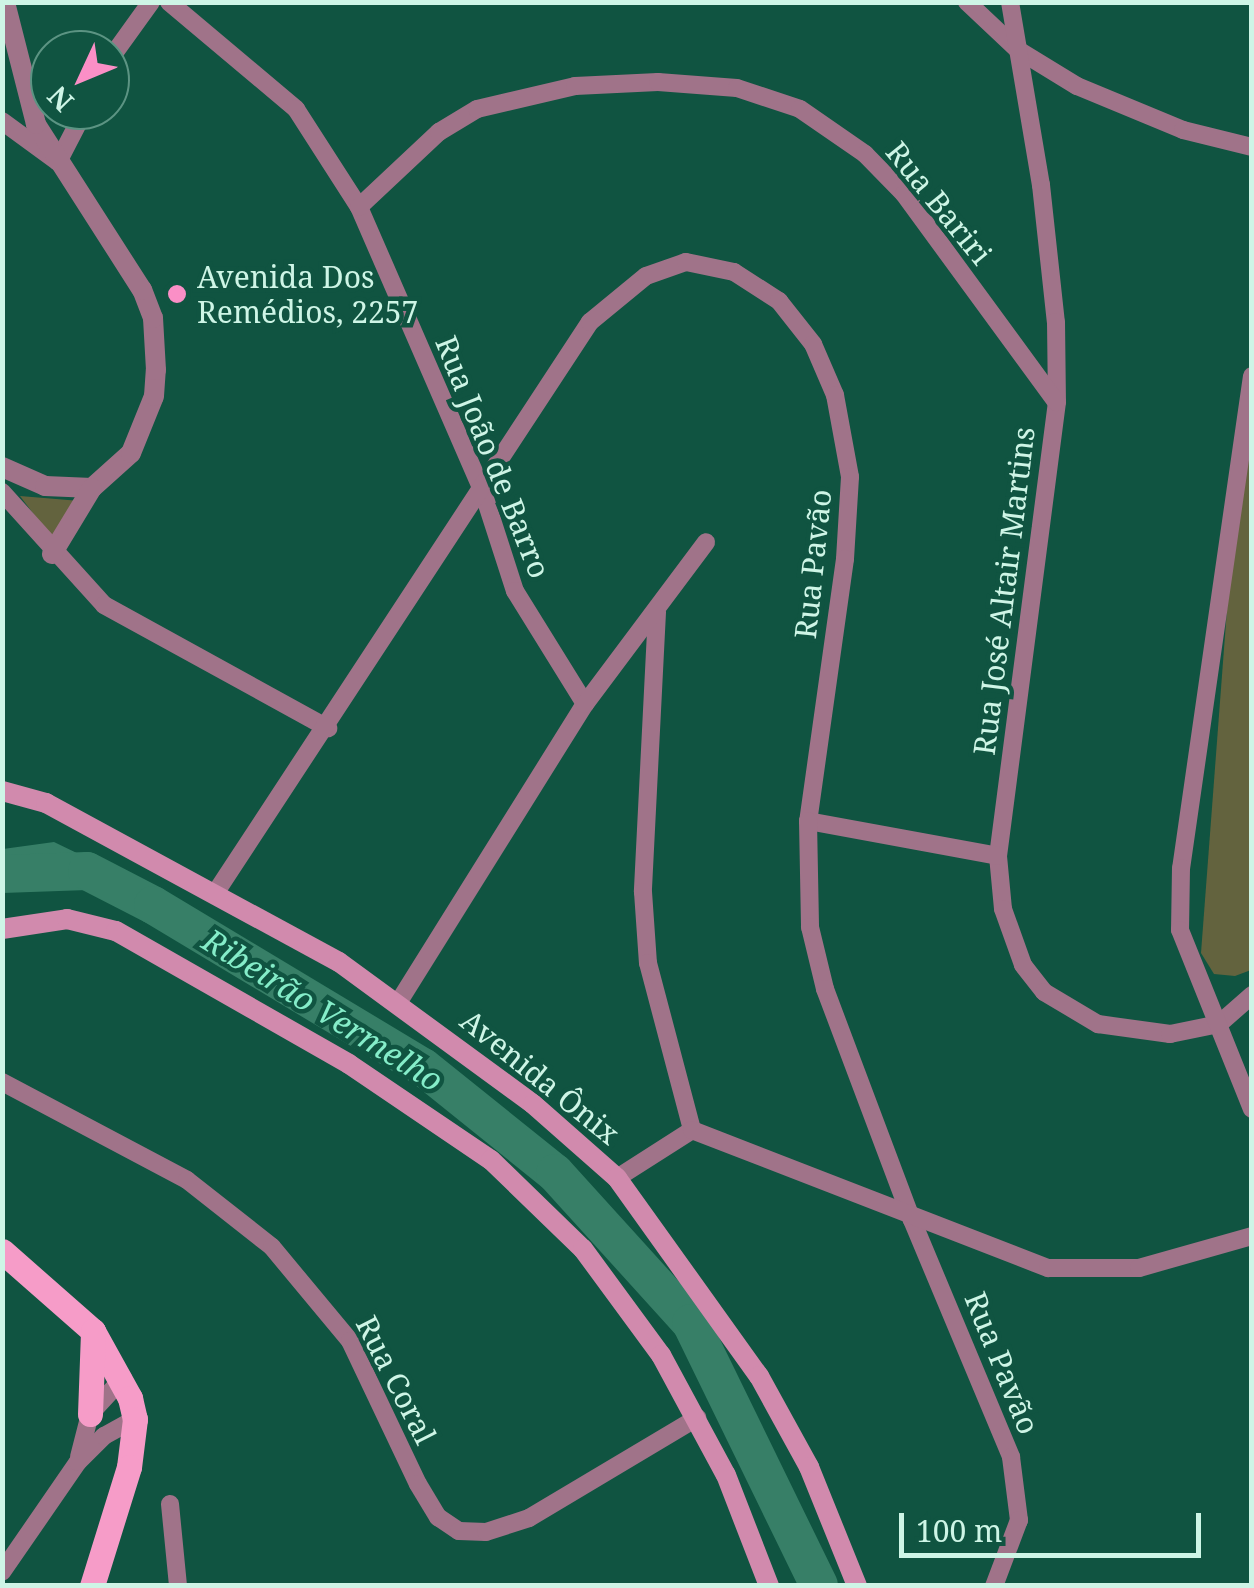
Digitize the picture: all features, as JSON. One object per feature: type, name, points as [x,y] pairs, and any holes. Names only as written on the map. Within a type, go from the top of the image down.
[{"type":"main road","name":"Avenida Ônix","points":[[6,787],[216,892],[398,1003],[533,1104],[617,1178],[759,1376],[810,1467],[858,1586]]},
{"type":"main road","points":[[2,929],[67,919],[116,931],[454,1132],[530,1194],[582,1249],[661,1355],[697,1418],[769,1586]]},
{"type":"main road","points":[[2,1251],[93,1331],[123,1378],[135,1419],[128,1467],[92,1586]]},
{"type":"main road","points":[[90,1414],[93,1331]]},
{"type":"street","points":[[5,2],[23,92],[58,162],[142,290],[156,339],[154,396],[143,431],[131,454],[92,488],[52,554]]},
{"type":"street","points":[[130,31],[151,2]]},
{"type":"street","name":"Rua João de Barro","points":[[169,2],[296,110],[359,207],[483,492],[515,591],[585,704]]},
{"type":"street","points":[[967,2],[1018,50],[1078,86],[1155,119],[1252,147]]},
{"type":"street","name":"Rua José Altair Martins","points":[[1010,2],[1051,271],[1056,402],[998,856],[1003,910],[1024,965],[1074,1014],[1143,1036],[1219,1024]]},
{"type":"street","name":"Rua Bariri","points":[[359,207],[438,132],[501,101],[608,84],[737,88],[800,108],[865,154],[904,194],[1056,402]]},
{"type":"street","points":[[2,121],[58,162]]},
{"type":"street","points":[[58,162],[75,130]]},
{"type":"street","name":"Rua Pavão","points":[[216,892],[483,492],[578,335],[646,276],[686,262],[710,264],[778,301],[813,344],[835,395],[850,477],[846,558],[808,821],[806,876],[814,950],[912,1220],[1017,1482],[1016,1536],[994,1586]]},
{"type":"street","points":[[1252,376],[1180,896],[1180,930],[1252,1110]]},
{"type":"street","points":[[2,467],[45,486],[92,488]]},
{"type":"street","points":[[2,492],[52,554],[104,605],[144,632],[328,728]]},
{"type":"street","points":[[398,1003],[585,704],[706,542]]},
{"type":"street","points":[[657,610],[644,861],[646,945],[660,1021],[692,1130]]},
{"type":"street","points":[[808,821],[998,856]]},
{"type":"street","points":[[1219,1024],[1252,995]]},
{"type":"street","name":"Rua Coral","points":[[2,1082],[187,1180],[272,1247],[350,1341],[425,1496],[459,1532],[486,1532],[529,1518],[697,1418]]},
{"type":"street","points":[[617,1178],[692,1130]]},
{"type":"street","points":[[692,1130],[912,1220],[1048,1268],[1138,1268],[1252,1236]]},
{"type":"street","points":[[78,1462],[90,1414],[123,1378]]},
{"type":"street","points":[[2,1572],[78,1462],[104,1436],[135,1419]]},
{"type":"street","points":[[170,1504],[178,1586]]},
{"type":"shaded area","points":[[1251,400],[1251,970],[1235,976],[1214,974],[1201,953],[1237,477]]},
{"type":"shaded area","points":[[20,496],[80,501],[54,541]]},
{"type":"shaded area","points":[[54,842],[83,856],[87,871],[70,882],[42,876],[3,881],[3,849]]},
{"type":"waterway","name":"Ribeirão Vermelho","points":[[2,874],[87,871],[153,905],[423,1067],[555,1173],[691,1323],[819,1586]]},
{"type":"place","name":"Avenida Dos Remédios, 2257","points":[[177,294]]}]
